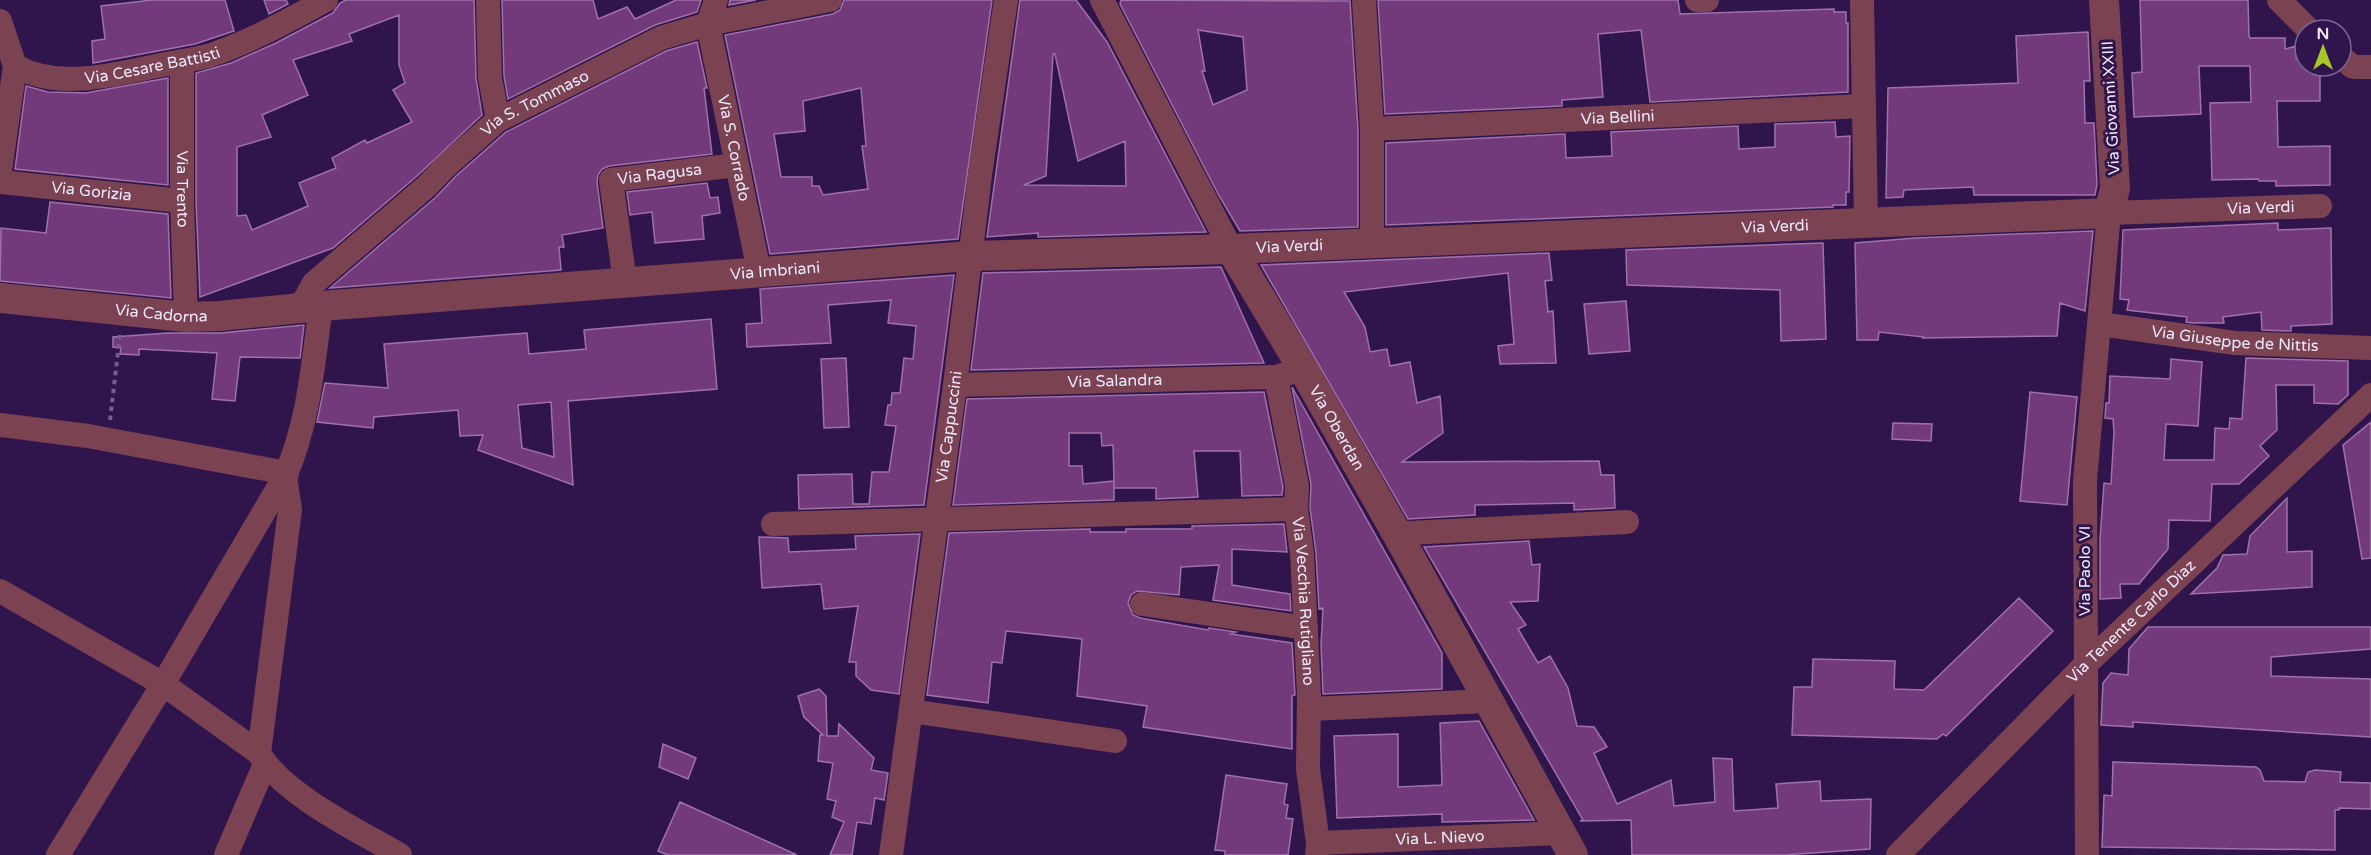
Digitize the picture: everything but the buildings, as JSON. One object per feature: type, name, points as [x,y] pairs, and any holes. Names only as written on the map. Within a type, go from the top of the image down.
[{"type":"street","name":"Via Cesare Battisti","points":[[15,66],[31,75],[69,79],[96,78],[209,55],[265,33],[326,0]]},
{"type":"street","points":[[488,0],[490,78],[498,120]]},
{"type":"street","points":[[708,24],[716,0]]},
{"type":"street","name":"Via S. Tommaso","points":[[310,307],[314,283],[427,186],[498,120],[661,38],[708,24],[831,0]]},
{"type":"street","name":"Via Cappuccini","points":[[891,855],[955,385],[993,76],[1006,0]]},
{"type":"street","name":"Via Oberdan","points":[[1102,0],[1231,249],[1290,373],[1400,539],[1567,844]]},
{"type":"street","points":[[1364,0],[1372,129],[1372,243]]},
{"type":"street","points":[[1697,0],[1707,0]]},
{"type":"street","points":[[1862,0],[1866,222]]},
{"type":"street","name":"Via Giovanni XXIII","points":[[2100,324],[2109,213],[2115,188],[2104,0]]},
{"type":"street","points":[[2278,0],[2297,18]]},
{"type":"street","points":[[0,21],[15,66],[0,171]]},
{"type":"street","name":"Via S. Corrado","points":[[708,24],[759,271]]},
{"type":"street","name":"Via Trento","points":[[182,60],[182,201],[186,317]]},
{"type":"street","name":"Via Bellini","points":[[1372,129],[1863,106]]},
{"type":"street","name":"Via Ragusa","points":[[625,282],[611,180],[737,165]]},
{"type":"street","name":"Via Gorizia","points":[[0,182],[182,201]]},
{"type":"street","name":"Via Verdi","points":[[1231,249],[1866,222],[2320,206]]},
{"type":"street","name":"Via Imbriani","points":[[310,307],[970,256],[1231,249]]},
{"type":"street","name":"Via Cadorna","points":[[0,297],[186,317],[310,307]]},
{"type":"street","points":[[58,855],[163,684],[286,475],[302,431],[310,307]]},
{"type":"street","name":"Via Giuseppe de Nittis","points":[[2100,324],[2235,343],[2371,348]]},
{"type":"street","name":"Via Paolo VI","points":[[2086,855],[2085,480],[2100,324]]},
{"type":"street","name":"Via Salandra","points":[[955,385],[1290,373]]},
{"type":"street","name":"Via Vecchia Rutigliano","points":[[1290,373],[1297,486],[1296,508],[1302,554],[1310,710],[1308,769],[1317,849]]},
{"type":"street","name":"Via Tenente Carlo Diaz","points":[[1898,855],[2085,665],[2371,395]]},
{"type":"street","points":[[0,425],[108,439],[286,475]]},
{"type":"street","points":[[226,855],[238,830],[262,759],[290,510],[286,475]]},
{"type":"street","points":[[773,524],[1296,508]]},
{"type":"street","points":[[1400,539],[1409,533],[1627,522]]},
{"type":"street","points":[[0,591],[163,684],[262,759],[309,802],[400,855]]},
{"type":"street","points":[[1142,604],[1306,628]]},
{"type":"street","points":[[1310,710],[1487,700]]},
{"type":"street","points":[[911,711],[1115,741]]},
{"type":"street","name":"Via L. Nievo","points":[[1317,849],[1567,844]]},
{"type":"path","points":[[108,439],[122,310]]}]
